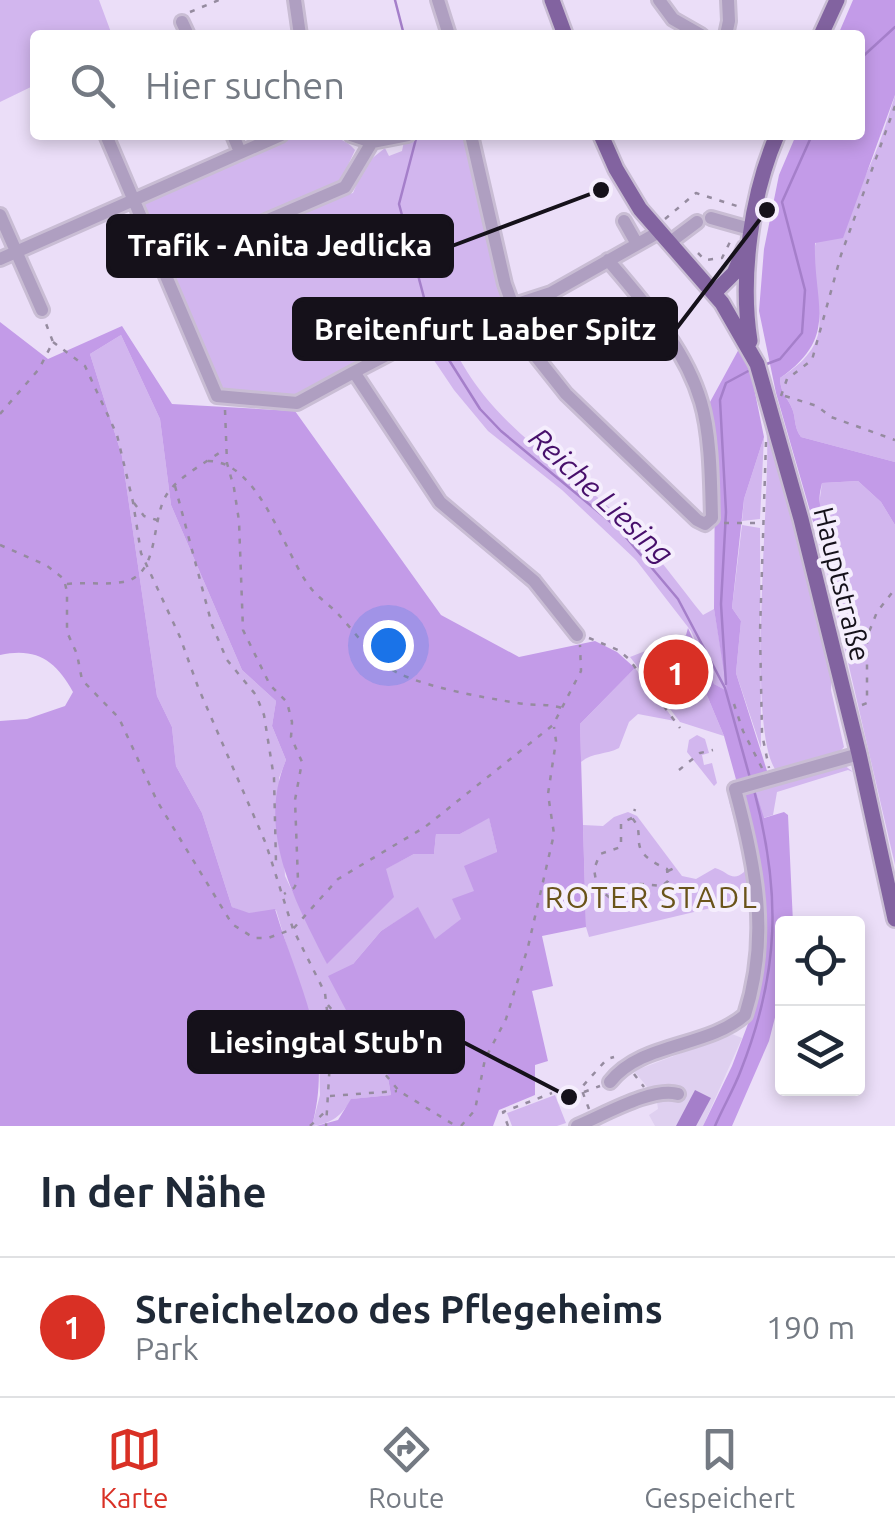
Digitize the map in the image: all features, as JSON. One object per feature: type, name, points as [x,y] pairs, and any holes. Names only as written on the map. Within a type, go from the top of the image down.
[{"type":"main road","points":[[552,0],[562,30]]},
{"type":"main road","points":[[823,30],[836,0]]},
{"type":"main road","points":[[604,140],[626,188],[718,298],[752,351]]},
{"type":"main road","points":[[718,298],[734,273],[775,140]]},
{"type":"main road","points":[[745,232],[750,264],[746,289],[752,351]]},
{"type":"main road","points":[[718,298],[746,289]]},
{"type":"main road","name":"Hauptstraße","points":[[752,351],[801,519],[895,919]]},
{"type":"street","points":[[295,0],[299,30]]},
{"type":"street","points":[[438,0],[447,30]]},
{"type":"street","points":[[658,0],[673,19],[692,30]]},
{"type":"street","points":[[726,30],[728,0]]},
{"type":"street","points":[[108,140],[215,392],[225,398],[297,403],[429,333]]},
{"type":"street","points":[[235,140],[240,152]]},
{"type":"street","points":[[0,258],[269,140]]},
{"type":"street","points":[[366,140],[382,140]]},
{"type":"street","points":[[473,140],[512,305],[527,346],[551,378],[705,524],[710,522],[705,422],[696,389],[674,345],[608,260]]},
{"type":"street","points":[[161,266],[346,188],[372,142]]},
{"type":"street","points":[[0,214],[42,310]]},
{"type":"street","points":[[443,328],[552,293],[664,232],[704,220],[745,232]]},
{"type":"street","points":[[624,221],[637,244]]},
{"type":"street","points":[[354,372],[440,502],[534,581],[577,635]]},
{"type":"street","points":[[610,1082],[620,1061],[718,1031],[745,1015],[756,966],[759,913],[753,854],[735,789],[859,754]]},
{"type":"street","points":[[577,1126],[654,1094],[678,1094]]},
{"type":"path","points":[[185,29],[182,15],[219,0]]},
{"type":"path","points":[[784,395],[787,380],[812,360],[841,255],[895,106]]},
{"type":"path","points":[[664,232],[696,193],[742,208],[745,232],[728,252],[722,258],[705,260],[698,253]]},
{"type":"path","points":[[42,310],[53,342],[85,366],[96,384],[121,444],[146,566],[180,636],[275,868],[294,929],[320,982],[327,1003],[331,1046],[326,1126]]},
{"type":"path","points":[[0,414],[39,369],[53,342]]},
{"type":"path","points":[[775,398],[784,395],[817,406],[831,417],[895,440]]},
{"type":"path","points":[[225,398],[226,463],[238,521],[242,630],[270,684],[287,702],[291,737],[302,762],[295,800],[298,881],[290,892],[283,894]]},
{"type":"path","points":[[766,437],[760,588],[762,734],[770,779]]},
{"type":"path","points":[[66,584],[124,582],[141,574],[166,496],[226,448]]},
{"type":"path","points":[[208,461],[226,463],[272,514],[312,591],[388,667],[452,690],[520,704],[542,702],[564,708]]},
{"type":"path","points":[[174,486],[212,625],[227,660],[256,696],[264,715],[274,778],[275,868]]},
{"type":"path","points":[[133,502],[144,516],[157,520]]},
{"type":"path","points":[[721,522],[762,523]]},
{"type":"path","points":[[0,545],[46,564],[66,584],[66,632],[77,654],[82,680],[119,718],[158,802],[232,924],[260,940],[294,929],[338,880],[424,827],[553,725],[583,666],[577,635],[596,640],[629,659],[680,728]]},
{"type":"path","points":[[867,703],[868,636],[877,612],[895,589]]},
{"type":"path","points":[[734,704],[754,757],[770,779]]},
{"type":"path","points":[[327,1003],[399,1091],[458,1126],[475,1110],[485,1058],[506,1018],[528,946],[554,834],[548,794],[556,741],[553,725]]},
{"type":"path","points":[[679,770],[700,753],[714,750]]},
{"type":"path","points":[[635,809],[632,818],[621,824],[621,846],[599,856],[594,870],[599,890],[610,898],[621,898],[640,884],[664,886],[668,871]]},
{"type":"path","points":[[632,818],[644,856],[668,871]]},
{"type":"path","points":[[668,871],[679,866]]},
{"type":"path","points":[[592,1120],[581,1088],[607,1059],[620,1061],[654,1094]]},
{"type":"path","points":[[583,1092],[610,1082]]},
{"type":"path","points":[[329,1096],[399,1091]]},
{"type":"path","points":[[508,1126],[503,1112],[552,1093]]},
{"type":"path","points":[[310,1126],[327,1110]]},
{"type":"shaded area","points":[[0,0],[99,0],[110,30],[30,30],[30,87],[0,102]]},
{"type":"shaded area","points":[[853,0],[895,0],[895,95],[843,238],[815,243],[817,333],[799,363],[780,378],[801,437],[895,462],[895,525],[881,502],[858,481],[822,483],[820,502],[835,542],[835,564],[825,563],[776,393],[759,311],[764,249],[779,175],[794,140],[865,140],[865,30],[840,30]]},
{"type":"shaded area","points":[[895,95],[895,462],[801,437],[780,378],[801,362],[813,346],[819,331],[815,246],[823,229],[865,176]]},
{"type":"shaded area","points":[[285,140],[341,140],[355,150],[340,183],[169,257],[159,253],[143,209],[145,202]]},
{"type":"shaded area","points":[[467,140],[504,301],[426,328],[295,398],[221,392],[170,274],[172,266],[327,199],[353,193],[365,164],[385,148],[389,156],[402,151],[404,141]]},
{"type":"shaded area","points":[[0,322],[48,359],[122,326],[172,404],[295,411],[441,615],[519,657],[595,641],[617,652],[635,668],[580,724],[586,927],[542,936],[553,986],[532,991],[548,1061],[535,1065],[535,1095],[499,1110],[493,1126],[316,1126],[338,1120],[351,1099],[391,1095],[386,1067],[356,1029],[328,976],[353,964],[381,931],[418,907],[435,939],[461,919],[452,899],[474,891],[464,866],[497,852],[489,818],[460,834],[436,834],[434,854],[414,854],[386,869],[394,897],[327,964],[292,890],[277,839],[275,813],[286,760],[272,726],[276,701],[242,670],[171,505],[160,419],[121,335],[90,354],[122,456],[157,696],[172,727],[176,766],[202,813],[232,907],[249,913],[275,909],[316,1041],[318,1096],[312,1126],[0,1126],[0,721],[27,719],[65,706],[73,692],[60,672],[44,659],[25,653],[0,655]]},
{"type":"shaded area","points":[[446,331],[463,365],[505,419],[634,531],[703,615],[714,609],[728,692],[714,684],[691,631],[636,560],[562,490],[488,431],[454,390],[421,341]]},
{"type":"shaded area","points":[[121,335],[160,419],[171,505],[242,670],[276,701],[272,726],[286,760],[279,778],[285,876],[327,963],[385,869],[414,854],[434,854],[436,834],[460,834],[489,817],[497,852],[462,919],[435,940],[418,908],[381,931],[353,964],[356,1029],[386,1067],[391,1095],[352,1099],[336,1118],[320,1125],[312,1126],[320,1095],[319,1053],[276,910],[249,914],[232,907],[202,813],[176,766],[172,727],[157,696],[122,456],[90,354]]},
{"type":"shaded area","points":[[740,347],[752,378],[764,437],[744,499],[732,608],[741,621],[736,673],[768,774],[737,783],[724,736],[706,693],[710,689],[686,635],[688,628],[714,684],[727,691],[714,609],[715,467],[710,402]]},
{"type":"shaded area","points":[[757,386],[832,666],[831,690],[844,747],[837,755],[778,773],[768,752],[763,715],[761,615],[767,439]]},
{"type":"shaded area","points":[[764,437],[760,519],[742,521],[744,499]]},
{"type":"shaded area","points":[[858,481],[881,502],[895,525],[895,865],[825,563],[835,564],[819,505],[822,483]]},
{"type":"shaded area","points":[[742,525],[760,528],[761,748],[736,673],[741,621],[732,608]]},
{"type":"shaded area","points":[[686,635],[711,690],[706,693],[724,736],[680,722],[630,657]]},
{"type":"shaded area","points":[[635,668],[675,721],[638,714],[629,722],[619,748],[581,762],[580,724]]},
{"type":"shaded area","points":[[697,735],[705,739],[709,753],[702,755],[704,765],[712,763],[717,783],[714,786],[687,752],[689,740]]},
{"type":"shaded area","points":[[843,764],[853,772],[848,770],[777,792],[773,815],[763,818],[755,789]]},
{"type":"shaded area","points":[[755,789],[764,818],[784,812],[788,815],[793,916],[775,916],[775,1017],[769,1041],[732,1126],[703,1126],[751,1016],[762,903],[759,861],[740,793]]},
{"type":"shaded area","points":[[733,800],[750,860],[753,898],[589,937],[583,825],[603,826],[628,812],[637,816],[682,876],[696,879],[715,868],[736,876],[744,872],[746,863],[729,801]]},
{"type":"shaded area","points":[[732,1034],[742,1038],[703,1126],[655,1126],[649,1115],[658,1109],[655,1088],[649,1089],[634,1071]]},
{"type":"shaded area","points":[[695,1090],[711,1098],[696,1126],[676,1126]]},
{"type":"shaded area","points":[[555,1095],[566,1123],[512,1126],[507,1113]]},
{"type":"waterway","name":"Reiche Liesing","points":[[395,0],[403,30]]},
{"type":"waterway","points":[[865,54],[895,27]]},
{"type":"waterway","name":"Reiche Liesing","points":[[416,140],[399,204],[430,320],[449,360],[480,409],[501,431],[619,529],[678,599],[725,688],[750,778]]},
{"type":"waterway","points":[[764,365],[780,359],[802,333],[805,290],[782,202],[810,140]]},
{"type":"waterway","points":[[726,684],[721,604],[726,512],[720,400],[726,383],[752,369]]},
{"type":"waterway","name":"Reiche Liesing","points":[[715,1126],[754,1034],[769,965],[772,897],[754,790]]},
{"type":"place","name":"Trafik - Anita Jedlicka","points":[[601,190]]},
{"type":"place","name":"Breitenfurt Laaber Spitz","points":[[767,210]]},
{"type":"place","name":"Streichelzoo des Pflegeheims","points":[[676,672]]},
{"type":"place","name":"Liesingtal Stub'n","points":[[569,1097]]},
{"type":"district","name":"ROTER STADL","points":[[652,898]]}]
